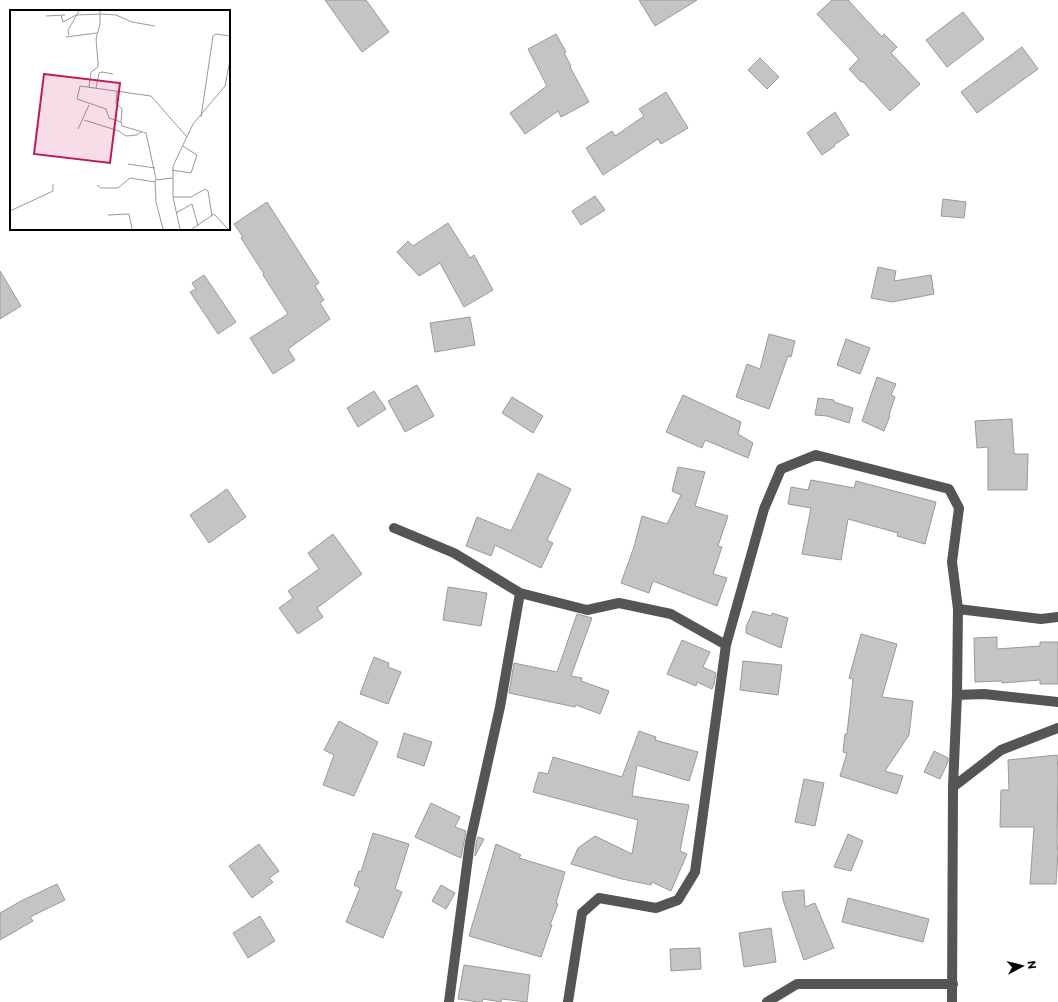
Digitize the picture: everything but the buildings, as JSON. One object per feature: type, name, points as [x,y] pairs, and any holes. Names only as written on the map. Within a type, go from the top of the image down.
[{"type":"street","points":[[568,1002],[582,913],[599,898],[656,908],[678,900],[695,872],[726,645],[764,509],[781,469],[816,455],[949,489],[959,508],[952,562],[958,609],[957,695],[953,787],[952,1002]]},
{"type":"street","points":[[394,528],[454,553],[520,593],[587,610],[619,603],[671,614],[726,645]]},
{"type":"street","points":[[448,1002],[470,842],[500,707],[520,593]]},
{"type":"street","points":[[958,609],[1041,619],[1058,617]]},
{"type":"street","points":[[957,695],[984,694],[1058,702]]},
{"type":"street","points":[[953,787],[1001,750],[1058,728]]},
{"type":"street","points":[[767,1002],[797,984],[953,984]]}]
